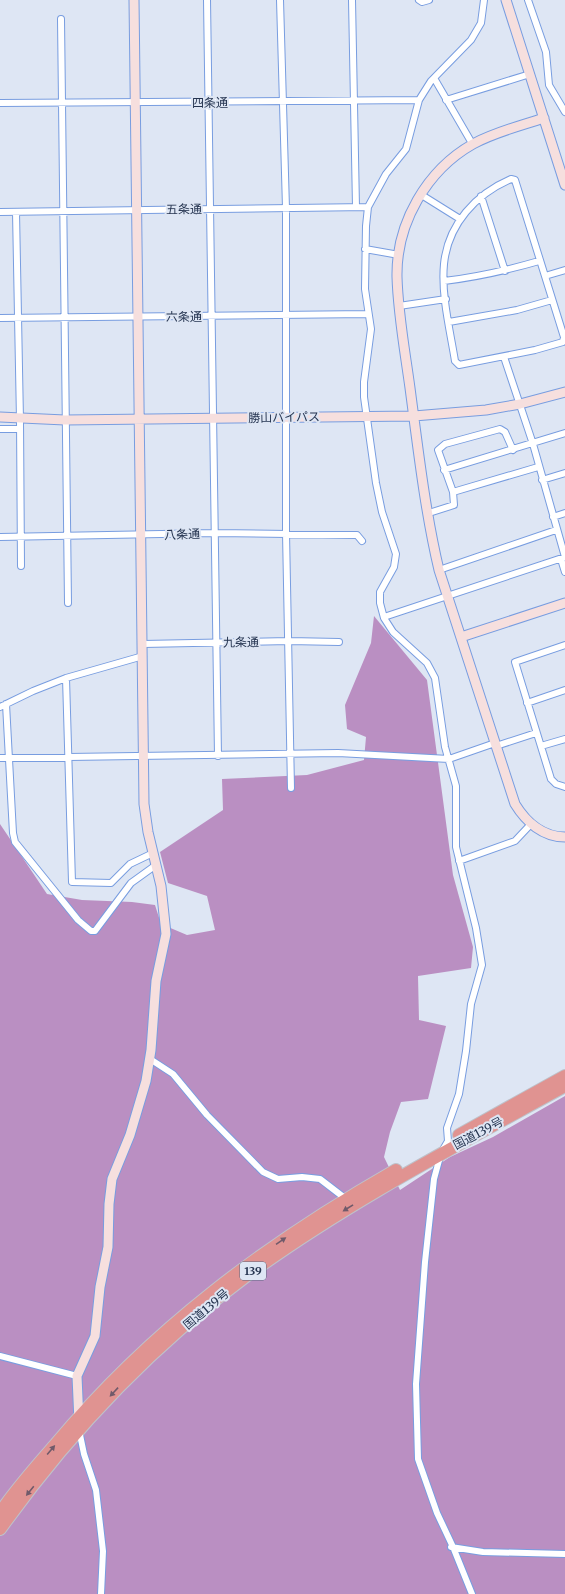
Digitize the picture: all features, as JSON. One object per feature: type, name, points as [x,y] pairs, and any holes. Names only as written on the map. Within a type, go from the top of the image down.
[{"type":"highway","name":"国道139号","points":[[0,1513],[78,1416],[143,1351],[208,1295],[273,1246],[346,1198],[565,1076]]},
{"type":"highway","name":"国道139号","points":[[0,1529],[79,1430],[148,1358],[244,1277],[308,1234],[441,1152],[565,1086]]},
{"type":"street","points":[[101,1594],[103,1551],[96,1490],[84,1454],[79,1430],[77,1376],[95,1336],[100,1287],[108,1247],[109,1204],[112,1179],[130,1135],[146,1082],[150,1059],[156,981],[166,934],[164,908],[144,804],[134,0]]},
{"type":"street","points":[[207,0],[208,209],[212,316],[218,756]]},
{"type":"street","points":[[280,0],[286,208],[286,533],[292,788]]},
{"type":"street","points":[[352,0],[356,207]]},
{"type":"street","points":[[419,0],[422,2],[429,0]]},
{"type":"street","points":[[472,1594],[437,1513],[418,1459],[416,1384],[425,1262],[434,1179],[441,1152],[448,1141],[447,1128],[459,1094],[471,1004],[482,965],[476,928],[456,847],[456,786],[449,759],[434,678],[427,663],[393,632],[384,617],[380,603],[380,592],[394,567],[396,554],[382,512],[376,482],[367,416],[364,382],[371,329],[365,289],[365,249],[368,207],[386,174],[406,149],[419,100],[434,78],[471,40],[481,23],[484,0]]},
{"type":"street","points":[[506,0],[565,185]]},
{"type":"street","points":[[528,0],[546,52],[549,85],[565,112]]},
{"type":"street","points":[[61,19],[68,603]]},
{"type":"street","points":[[446,100],[530,74]]},
{"type":"street","points":[[434,78],[473,144]]},
{"type":"street","name":"四条通","points":[[0,103],[419,100]]},
{"type":"street","points":[[544,118],[473,144],[438,172],[420,194],[403,233],[397,276],[399,306],[414,416],[439,570],[514,804],[530,824],[545,833],[557,837],[565,837]]},
{"type":"street","points":[[511,179],[514,180],[564,337],[563,342],[504,357],[459,365],[455,361],[449,322],[444,282],[444,264],[448,248],[460,219],[481,196],[497,185],[511,179]]},
{"type":"street","points":[[420,194],[460,219]]},
{"type":"street","points":[[481,196],[505,271]]},
{"type":"street","name":"五条通","points":[[0,212],[368,207]]},
{"type":"street","points":[[16,212],[21,566]]},
{"type":"street","points":[[365,249],[399,255]]},
{"type":"street","points":[[444,282],[475,278],[505,271],[540,260]]},
{"type":"street","points":[[545,276],[565,270]]},
{"type":"street","points":[[399,306],[446,299]]},
{"type":"street","points":[[449,322],[517,310],[552,300]]},
{"type":"street","name":"六条通","points":[[0,318],[368,314]]},
{"type":"street","points":[[504,357],[520,404],[553,517],[564,558],[565,572]]},
{"type":"street","name":"勝山バイパス","points":[[0,417],[20,424],[66,420],[414,416],[486,410],[520,404],[565,392]]},
{"type":"street","points":[[0,429],[20,424]]},
{"type":"street","points":[[429,513],[454,505],[453,492],[438,450],[445,444],[500,429],[505,432],[513,450]]},
{"type":"street","points":[[444,470],[565,433]]},
{"type":"street","points":[[453,492],[538,467]]},
{"type":"street","points":[[542,480],[565,473]]},
{"type":"street","points":[[553,517],[565,513]]},
{"type":"street","points":[[439,570],[556,530]]},
{"type":"street","name":"八条通","points":[[0,537],[286,533],[357,534],[362,541]]},
{"type":"street","points":[[384,617],[564,558]]},
{"type":"street","points":[[460,637],[565,604]]},
{"type":"street","name":"九条通","points":[[143,644],[289,641],[339,642]]},
{"type":"street","points":[[565,645],[515,662],[552,779],[556,784],[565,787]]},
{"type":"street","points":[[143,656],[66,678],[33,690],[3,705],[9,758],[13,834],[15,842],[78,920],[91,931],[98,928],[131,883],[156,865]]},
{"type":"street","points":[[66,678],[70,758],[72,882],[112,883],[130,864],[153,852]]},
{"type":"street","points":[[527,703],[565,690]]},
{"type":"street","points":[[0,758],[218,756],[338,753],[449,759],[536,732]]},
{"type":"street","points":[[541,746],[565,739]]},
{"type":"street","points":[[459,861],[515,840],[530,824]]},
{"type":"street","points":[[150,1059],[172,1074],[207,1115],[263,1172],[278,1179],[302,1177],[320,1179],[346,1198]]},
{"type":"street","points":[[0,1356],[77,1376]]},
{"type":"street","points":[[451,1547],[483,1552],[565,1554]]},
{"type":"shaded area","points":[[374,616],[427,680],[453,875],[473,947],[471,968],[418,976],[419,1020],[446,1026],[428,1099],[401,1102],[390,1132],[384,1157],[400,1190],[450,1157],[493,1137],[565,1096],[565,1594],[0,1594],[0,824],[47,894],[82,900],[132,902],[155,905],[161,924],[187,935],[215,930],[207,896],[168,883],[160,852],[223,810],[222,779],[307,775],[364,760],[366,737],[347,729],[345,705],[371,643]]}]
